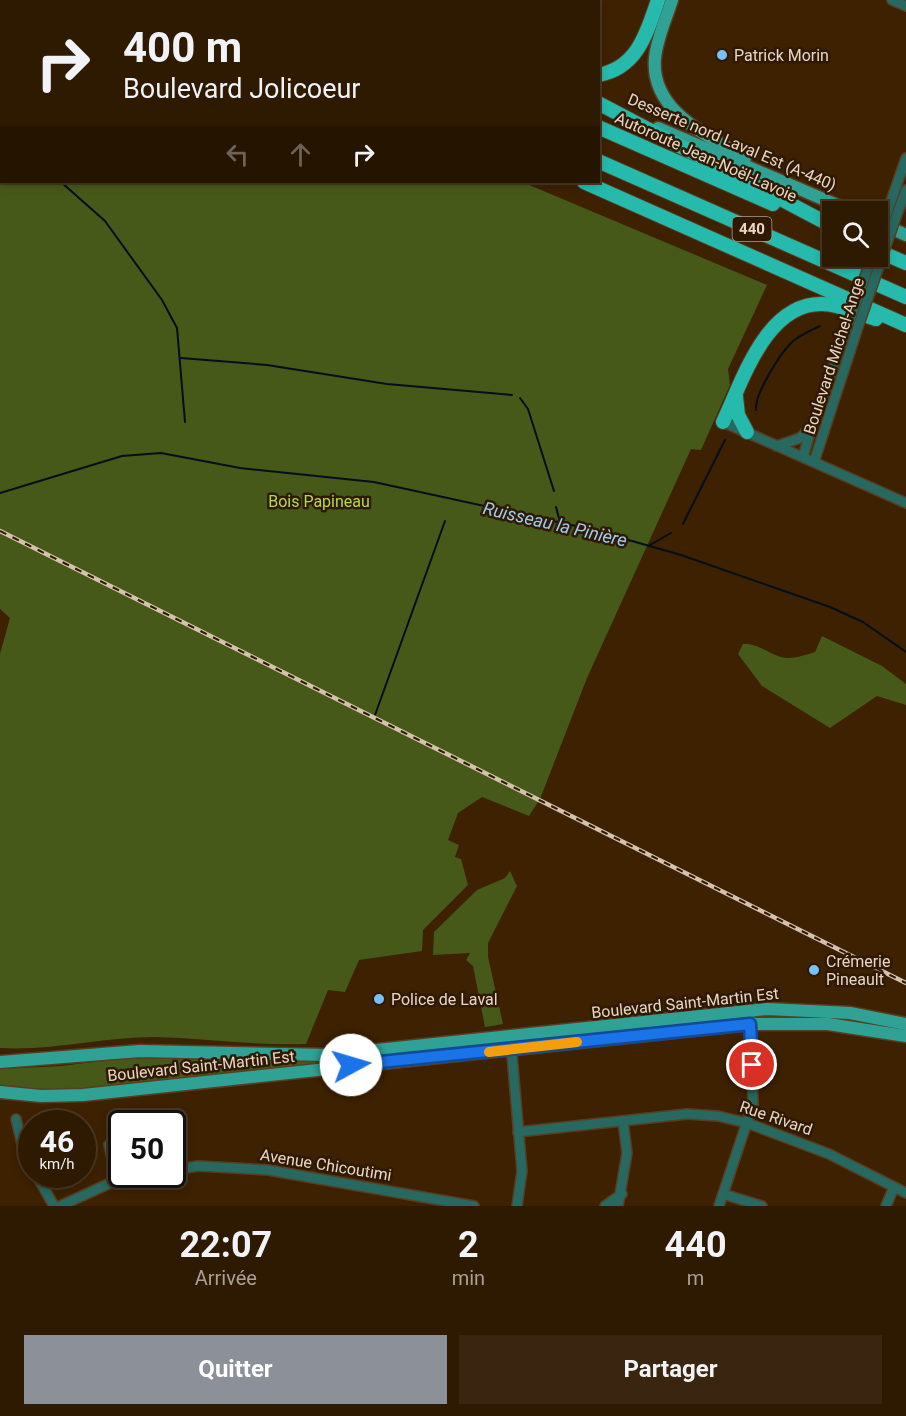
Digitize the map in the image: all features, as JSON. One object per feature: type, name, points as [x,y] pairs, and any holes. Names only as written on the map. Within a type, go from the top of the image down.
[{"type":"highway","points":[[600,74],[616,70],[633,57],[645,37],[658,0]]},
{"type":"highway","points":[[605,106],[822,223]]},
{"type":"highway","name":"Autoroute Jean-Noël-Lavoie","points":[[600,128],[822,224]]},
{"type":"highway","name":"440","points":[[600,162],[906,297]]},
{"type":"highway","points":[[587,183],[906,326]]},
{"type":"highway","points":[[888,255],[906,263]]},
{"type":"highway","points":[[723,422],[767,333],[776,322],[795,309],[814,304],[833,305],[906,326]]},
{"type":"highway","points":[[736,395],[738,415],[747,432]]},
{"type":"main road","points":[[672,0],[657,46],[655,62],[658,82],[665,98],[691,125],[785,181]]},
{"type":"main road","name":"Desserte nord Laval Est (A-440)","points":[[605,106],[829,201]]},
{"type":"main road","points":[[888,227],[906,235]]},
{"type":"main road","name":"Boulevard Saint-Martin Est","points":[[0,1062],[140,1051],[446,1057],[510,1043],[751,1010],[831,1011],[882,1018],[906,1024]]},
{"type":"main road","name":"Boulevard Saint-Martin Est","points":[[0,1092],[41,1096],[83,1095],[382,1056],[440,1044],[510,1043],[750,1024],[828,1024],[906,1036]]},
{"type":"main road","points":[[440,1044],[446,1057]]},
{"type":"street","points":[[892,0],[906,6]]},
{"type":"street","name":"Boulevard Michel-Ange","points":[[804,457],[812,426],[854,322],[893,212],[906,158]]},
{"type":"street","name":"Boulevard Michel-Ange","points":[[888,222],[906,190]]},
{"type":"street","name":"Boulevard Michel-Ange","points":[[814,462],[869,267]]},
{"type":"street","points":[[723,422],[906,503]]},
{"type":"street","points":[[777,446],[800,438],[812,426]]},
{"type":"street","points":[[719,1206],[753,1098],[751,1010]]},
{"type":"street","points":[[510,1043],[522,1171],[517,1206]]},
{"type":"street","name":"Rue Rivard","points":[[518,1132],[696,1114],[728,1117],[829,1154],[906,1193]]},
{"type":"street","points":[[16,1119],[18,1127]]},
{"type":"street","points":[[618,1206],[622,1194],[627,1153],[624,1121]]},
{"type":"street","name":"Avenue Chicoutimi","points":[[186,1168],[198,1166],[268,1170],[474,1206]]},
{"type":"street","points":[[60,1206],[108,1184]]},
{"type":"street","points":[[886,1206],[894,1187]]},
{"type":"street","points":[[44,1188],[54,1206]]},
{"type":"street","points":[[605,1206],[622,1194]]},
{"type":"street","points":[[723,1194],[762,1206]]},
{"type":"street","points":[[424,1206],[426,1196]]},
{"type":"green space","name":"Bois Papineau","points":[[0,183],[524,183],[767,285],[728,369],[730,385],[701,450],[691,449],[587,678],[540,799],[529,816],[482,797],[458,813],[448,840],[459,845],[455,857],[461,859],[468,885],[423,930],[422,951],[359,960],[345,992],[328,990],[306,1044],[155,1037],[39,1048],[0,1048],[0,654],[10,618],[0,609]]},
{"type":"green space","points":[[822,636],[882,666],[906,684],[906,705],[877,696],[830,728],[762,686],[738,654],[743,644],[748,644],[781,657],[798,657],[815,652]]},
{"type":"green space","points":[[510,871],[517,886],[488,943],[488,957],[503,1024],[485,1027],[473,966],[466,960],[470,953],[433,955],[434,932],[477,890],[505,878]]},
{"type":"green space","points":[[133,1057],[320,1062],[302,1066],[64,1091],[0,1086],[0,1069],[61,1066]]},
{"type":"waterway","points":[[62,183],[105,221],[162,300],[177,328],[185,422]]},
{"type":"waterway","points":[[756,410],[756,403],[763,385],[786,348],[805,333],[820,326]]},
{"type":"waterway","points":[[181,358],[267,365],[387,384],[512,395]]},
{"type":"waterway","points":[[520,398],[528,409],[554,491]]},
{"type":"waterway","points":[[683,524],[725,440]]},
{"type":"waterway","name":"Ruisseau la Pinière","points":[[0,493],[122,456],[161,453],[240,468],[374,482],[590,529],[681,555],[830,607],[863,622],[906,652]]},
{"type":"waterway","points":[[556,507],[560,522]]},
{"type":"waterway","points":[[375,715],[445,521]]},
{"type":"waterway","points":[[650,545],[671,533]]},
{"type":"railway","points":[[0,531],[906,983]]},
{"type":"slow traffic","points":[[489,1052],[577,1042]]},
{"type":"place","name":"Patrick Morin","points":[[722,55]]},
{"type":"place","name":"Crémerie Pineault","points":[[814,970]]},
{"type":"place","name":"Police de Laval","points":[[379,999]]},
{"type":"route","points":[[351,1065],[750,1024],[752,1065]]}]
